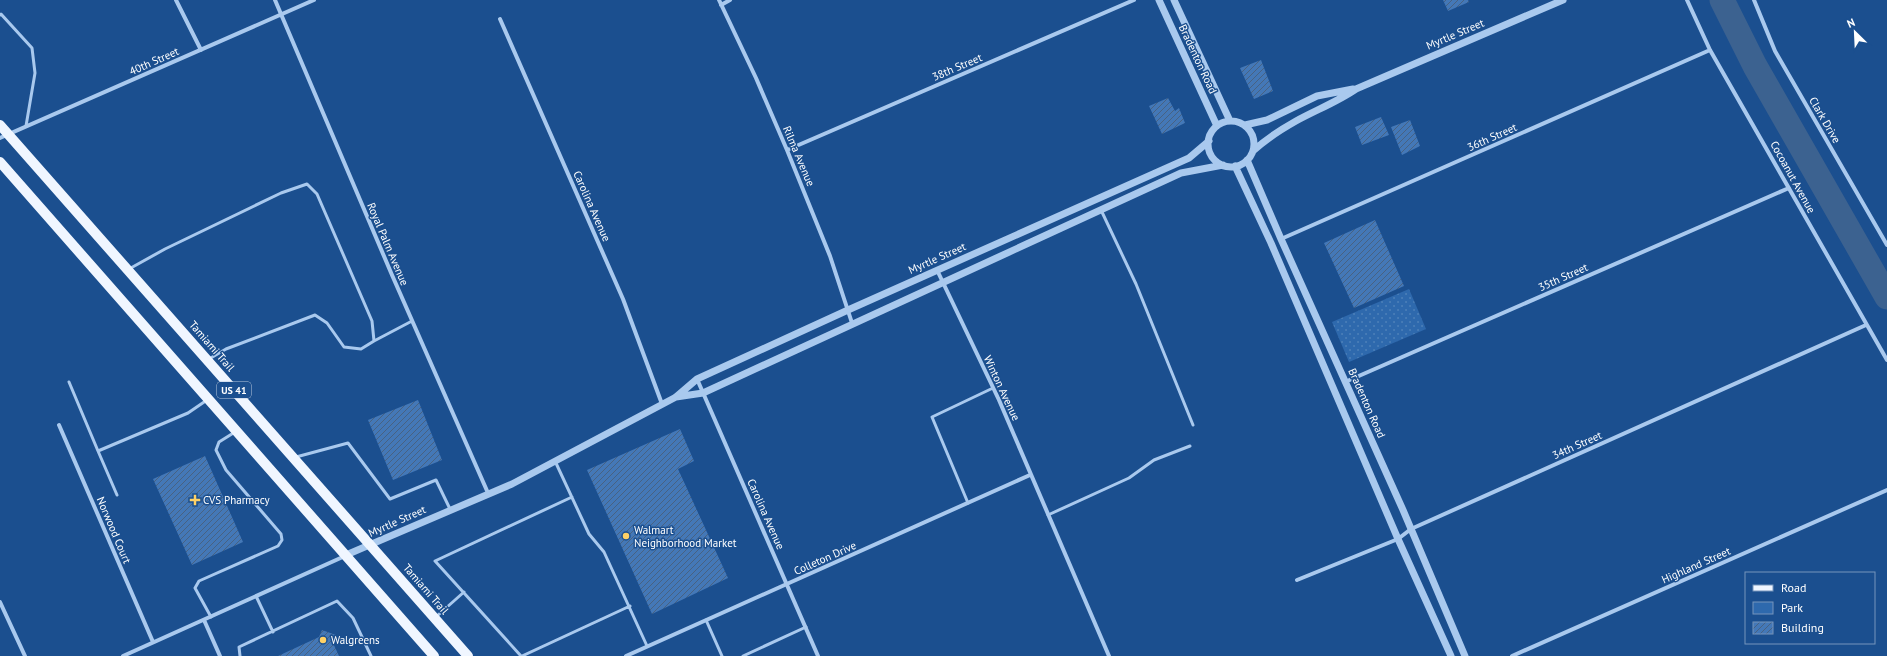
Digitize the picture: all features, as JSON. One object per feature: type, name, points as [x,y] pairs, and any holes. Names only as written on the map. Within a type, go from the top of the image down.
[{"type":"main road","name":"Tamiami Trail","points":[[0,125],[4,136],[128,270],[468,656]]},
{"type":"main road","name":"US 41","points":[[0,162],[346,556],[429,654]]},
{"type":"street","points":[[176,0],[201,50]]},
{"type":"street","name":"Royal Palm Avenue","points":[[275,0],[412,321],[488,493]]},
{"type":"street","name":"40th Street","points":[[4,136],[314,0]]},
{"type":"street","points":[[720,2],[730,0]]},
{"type":"street","name":"38th Street","points":[[787,150],[1134,0]]},
{"type":"street","name":"Bradenton Road","points":[[1159,0],[1216,126]]},
{"type":"street","name":"Bradenton Road","points":[[1174,0],[1230,121]]},
{"type":"street","name":"Myrtle Street","points":[[1245,125],[1267,120],[1317,96],[1356,88],[1563,0]]},
{"type":"street","name":"Cocoanut Avenue","points":[[1687,0],[1710,50],[1887,360]]},
{"type":"street","name":"Clark Drive","points":[[1754,0],[1775,51],[1887,245]]},
{"type":"street","name":"Rilma Avenue","points":[[720,2],[756,78],[787,150],[830,256],[852,323]]},
{"type":"street","name":"Carolina Avenue","points":[[500,19],[623,299],[662,404]]},
{"type":"street","name":"36th Street","points":[[1280,239],[1710,50]]},
{"type":"street","name":"Myrtle Street","points":[[1253,151],[1280,130],[1340,100],[1356,88]]},
{"type":"street","points":[[1230,121],[1245,125],[1252,134],[1254,141],[1253,151],[1247,160],[1234,166],[1223,165],[1210,153],[1209,141],[1212,132],[1216,126],[1230,121]]},
{"type":"street","name":"Myrtle Street","points":[[123,656],[450,509],[512,484],[625,426],[676,397],[697,379],[1189,158],[1209,141]]},
{"type":"street","name":"Bradenton Road","points":[[1247,160],[1280,239],[1411,529],[1465,656]]},
{"type":"street","name":"Myrtle Street","points":[[676,397],[703,393],[1180,173],[1223,165]]},
{"type":"street","points":[[1234,166],[1271,243],[1398,539],[1451,656]]},
{"type":"street","name":"35th Street","points":[[1345,382],[1789,188]]},
{"type":"street","name":"Winton Avenue","points":[[937,270],[993,388],[1109,656]]},
{"type":"street","name":"34th Street","points":[[1296,580],[1398,539],[1411,529],[1866,325]]},
{"type":"street","name":"Carolina Avenue","points":[[697,379],[818,656]]},
{"type":"street","name":"Norwood Court","points":[[59,425],[153,642]]},
{"type":"street","name":"Colleton Drive","points":[[626,656],[1030,475]]},
{"type":"street","name":"Highland Street","points":[[1512,656],[1887,490]]},
{"type":"street","points":[[0,602],[25,656]]},
{"type":"street","points":[[204,620],[220,656]]},
{"type":"lane","points":[[0,15],[1,14],[32,48],[35,72],[26,126]]},
{"type":"lane","points":[[128,270],[165,249],[281,193],[307,184],[317,194],[372,320],[374,341]]},
{"type":"lane","points":[[1101,210],[1136,284],[1193,425]]},
{"type":"lane","points":[[208,360],[226,349],[315,315],[327,322],[344,347],[362,349],[412,321]]},
{"type":"lane","points":[[69,382],[117,495]]},
{"type":"lane","points":[[968,503],[932,417],[993,388]]},
{"type":"lane","points":[[98,451],[188,413],[208,399]]},
{"type":"lane","points":[[211,617],[195,588],[199,580],[278,546],[282,540],[281,534],[226,470],[216,450],[219,442],[236,431]]},
{"type":"lane","points":[[294,458],[348,443],[390,499],[436,480],[450,509]]},
{"type":"lane","points":[[1048,515],[1129,478],[1154,460],[1190,446]]},
{"type":"lane","points":[[555,461],[589,534],[604,552],[647,646]]},
{"type":"lane","points":[[572,497],[435,561],[521,656],[630,606]]},
{"type":"lane","points":[[435,618],[464,592]]},
{"type":"lane","points":[[256,596],[273,632]]},
{"type":"lane","points":[[240,656],[240,647],[337,601],[353,618],[371,656]]},
{"type":"lane","points":[[706,620],[722,656]]},
{"type":"lane","points":[[743,656],[806,627]]},
{"type":"green space","points":[[1409,289],[1426,329],[1349,362],[1332,322]]},
{"type":"building","points":[[1443,0],[1468,0],[1469,2],[1448,11]]},
{"type":"building","points":[[1261,60],[1273,91],[1254,99],[1240,68]]},
{"type":"building","points":[[1168,98],[1175,111],[1179,108],[1185,123],[1162,134],[1149,106]]},
{"type":"building","points":[[1381,117],[1389,135],[1362,145],[1355,127]]},
{"type":"building","points":[[1410,120],[1420,146],[1402,155],[1391,127]]},
{"type":"building","points":[[1375,220],[1404,286],[1354,308],[1324,243]]},
{"type":"building","points":[[418,400],[442,460],[393,480],[368,420]]},
{"type":"building","points":[[680,429],[694,461],[678,469],[728,578],[652,614],[587,470]]},
{"type":"building","name":"CVS Pharmacy","points":[[205,456],[243,542],[192,565],[153,479]]},
{"type":"building","name":"Walgreens","points":[[322,630],[336,635],[333,643],[339,656],[278,656],[319,637]]},
{"type":"waterway","points":[[1722,0],[1755,66],[1887,297]]},
{"type":"place","name":"CVS Pharmacy","points":[[195,500]]},
{"type":"place","name":"Walmart Neighborhood Market","points":[[626,536]]},
{"type":"place","name":"Walgreens","points":[[323,640]]}]
